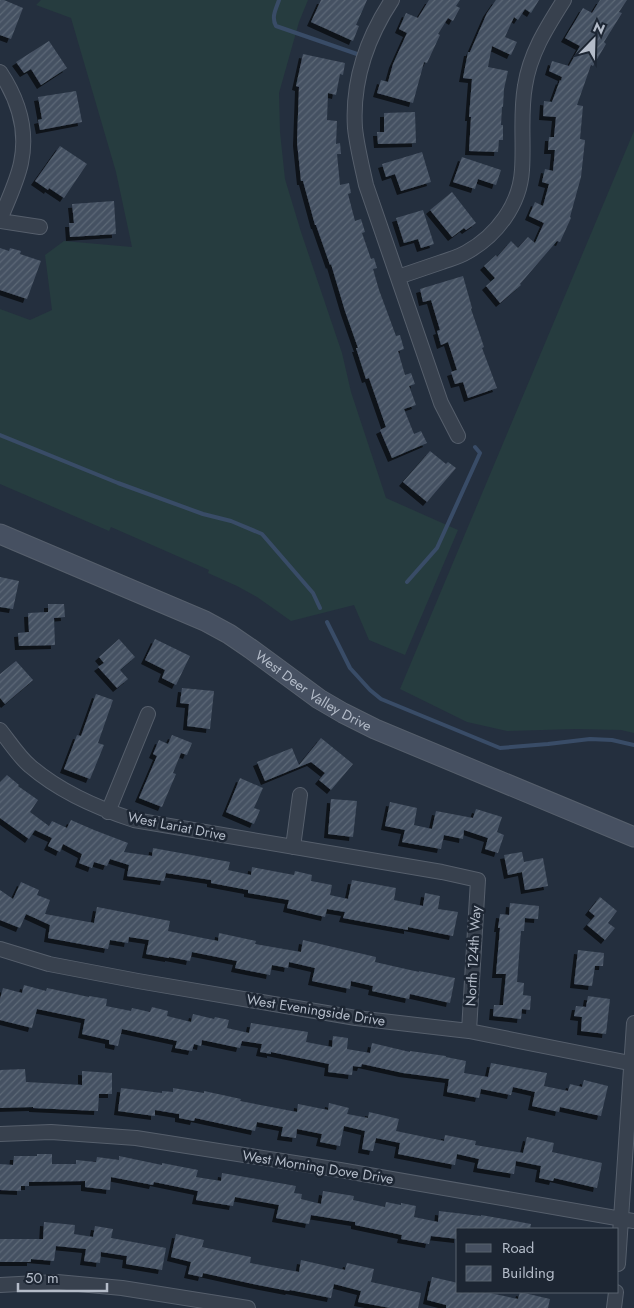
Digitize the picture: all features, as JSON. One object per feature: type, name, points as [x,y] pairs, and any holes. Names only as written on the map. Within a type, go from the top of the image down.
[{"type":"street","points":[[392,0],[379,19],[363,60],[358,80],[355,128],[366,185],[441,403],[458,436]]},
{"type":"street","points":[[398,277],[465,253],[489,236],[508,213],[522,172],[523,100],[530,64],[547,26],[564,0]]},
{"type":"street","points":[[0,72],[9,86],[18,107],[23,127],[21,164],[0,221],[40,227]]},
{"type":"street","name":"West Deer Valley Drive","points":[[0,534],[205,621],[251,649],[319,699],[375,729],[634,837]]},
{"type":"street","points":[[108,812],[148,714]]},
{"type":"street","name":"West Lariat Drive","points":[[0,730],[29,766],[66,792],[108,812],[134,820],[293,846],[478,880]]},
{"type":"street","points":[[293,846],[300,795]]},
{"type":"street","name":"North 124th Way","points":[[469,1031],[478,880]]},
{"type":"street","name":"West Eveningside Drive","points":[[0,949],[49,964],[138,982],[356,1018],[469,1031],[633,1064]]},
{"type":"street","points":[[619,1260],[628,1220],[634,1023]]},
{"type":"street","name":"West Morning Dove Drive","points":[[0,1134],[51,1132],[136,1138],[340,1170],[628,1220]]},
{"type":"street","points":[[0,1285],[57,1282],[122,1288],[248,1308]]},
{"type":"street","points":[[614,1308],[616,1293]]},
{"type":"green space","points":[[41,0],[308,0],[299,22],[279,93],[280,132],[285,179],[342,353],[351,392],[386,498],[458,530],[405,655],[369,640],[354,605],[291,621],[257,597],[208,573],[209,570],[111,527],[109,531],[0,484],[0,309],[30,320],[52,310],[45,255],[64,241],[132,247],[116,172],[71,18],[36,5]]},
{"type":"green space","points":[[634,131],[634,733],[621,730],[576,729],[507,731],[467,722],[400,689]]},
{"type":"building","points":[[0,0],[23,8],[11,39],[0,35]]},
{"type":"building","points":[[321,0],[367,0],[356,25],[359,26],[353,41],[311,22]]},
{"type":"building","points":[[429,0],[460,0],[456,6],[460,8],[453,21],[448,18],[438,34],[440,35],[427,63],[424,62],[413,103],[377,93],[381,80],[388,82],[393,64],[407,33],[399,29],[406,13],[418,18]]},
{"type":"building","points":[[496,0],[539,0],[531,13],[525,9],[518,20],[514,17],[505,37],[517,42],[511,55],[492,46],[488,67],[508,71],[502,107],[501,125],[503,125],[503,140],[499,140],[498,152],[469,151],[472,79],[463,78],[468,52],[470,52],[487,13]]},
{"type":"building","points":[[600,0],[627,0],[619,12],[622,13],[604,42],[606,44],[593,66],[591,65],[577,105],[583,106],[580,139],[585,140],[581,177],[571,218],[560,242],[557,241],[521,285],[500,303],[486,286],[495,278],[484,266],[496,255],[497,257],[511,241],[518,248],[528,237],[535,243],[544,223],[529,216],[535,202],[543,206],[549,184],[542,182],[545,169],[553,171],[555,150],[548,150],[549,137],[554,137],[556,117],[543,116],[544,101],[552,102],[562,77],[549,71],[552,61],[569,66],[580,46],[565,38],[583,8],[592,13]]},
{"type":"building","points":[[49,41],[67,68],[41,85],[31,69],[24,73],[16,62]]},
{"type":"building","points":[[303,54],[345,63],[343,75],[340,74],[336,95],[328,93],[327,120],[337,121],[336,144],[340,143],[341,154],[337,154],[340,185],[349,183],[351,193],[348,194],[355,221],[361,219],[365,232],[362,233],[371,259],[374,258],[377,268],[373,269],[379,290],[396,336],[400,335],[404,349],[398,351],[405,375],[411,373],[415,384],[409,386],[416,405],[404,409],[414,434],[421,431],[427,443],[392,458],[380,430],[386,427],[369,378],[366,379],[331,264],[315,225],[303,181],[301,181],[297,142],[299,87],[296,86]]},
{"type":"building","points":[[76,91],[82,122],[40,130],[38,120],[42,119],[38,97]]},
{"type":"building","points":[[415,112],[416,143],[378,144],[377,132],[384,132],[384,113]]},
{"type":"building","points":[[60,146],[87,164],[64,198],[35,181]]},
{"type":"building","points":[[422,152],[431,182],[401,191],[395,174],[386,177],[382,164]]},
{"type":"building","points":[[462,157],[501,170],[496,185],[478,179],[475,189],[453,182]]},
{"type":"building","points":[[452,192],[476,223],[466,230],[464,228],[452,237],[430,210]]},
{"type":"building","points":[[114,201],[116,234],[70,237],[69,223],[74,223],[72,204]]},
{"type":"building","points":[[423,210],[434,244],[421,248],[418,239],[404,243],[396,218]]},
{"type":"building","points":[[0,248],[9,251],[10,248],[21,251],[20,254],[41,261],[27,299],[0,290]]},
{"type":"building","points":[[463,276],[471,309],[484,347],[482,348],[497,388],[468,398],[463,382],[455,384],[451,372],[457,370],[448,342],[441,345],[437,331],[440,330],[431,300],[423,302],[420,289]]},
{"type":"building","points":[[430,451],[446,464],[448,462],[456,468],[427,502],[403,482]]},
{"type":"building","points":[[0,577],[19,581],[13,609],[0,607]]},
{"type":"building","points":[[48,604],[64,604],[65,617],[54,618],[55,645],[19,646],[18,633],[29,632],[28,613],[48,612]]},
{"type":"building","points":[[119,639],[135,657],[120,670],[128,679],[117,688],[98,667],[104,663],[99,657]]},
{"type":"building","points":[[155,639],[190,656],[176,685],[162,678],[165,670],[145,660]]},
{"type":"building","points":[[16,661],[33,680],[5,704],[0,698],[0,674]]},
{"type":"building","points":[[182,688],[214,691],[210,729],[187,726],[189,704],[180,703]]},
{"type":"building","points":[[96,694],[113,700],[98,743],[104,745],[90,779],[64,769],[77,735],[81,736]]},
{"type":"building","points":[[172,735],[192,743],[187,755],[181,753],[173,773],[176,774],[162,807],[139,798],[157,756],[153,754],[159,740],[168,744]]},
{"type":"building","points":[[321,738],[353,764],[331,790],[319,780],[325,773],[311,762],[265,781],[257,762],[292,748],[299,765]]},
{"type":"building","points":[[7,775],[18,786],[38,800],[30,812],[49,826],[52,821],[67,828],[71,820],[128,843],[124,852],[152,856],[153,848],[230,862],[228,870],[251,875],[252,867],[294,875],[295,871],[312,875],[311,881],[332,885],[330,895],[348,899],[352,880],[396,888],[394,900],[423,906],[425,893],[440,896],[438,909],[458,912],[453,936],[408,927],[408,930],[343,918],[345,912],[327,909],[325,917],[287,908],[289,900],[248,893],[248,890],[211,883],[211,880],[166,873],[164,881],[127,876],[129,865],[110,859],[107,866],[94,862],[92,868],[79,863],[82,854],[63,844],[60,852],[48,846],[52,838],[35,830],[29,839],[0,818],[0,782]]},
{"type":"building","points":[[240,778],[263,788],[254,808],[260,810],[254,824],[226,812]]},
{"type":"building","points":[[331,799],[357,801],[353,837],[328,834]]},
{"type":"building","points":[[390,802],[417,808],[414,825],[432,829],[436,811],[473,818],[476,809],[502,817],[497,832],[504,835],[498,853],[485,849],[488,838],[464,830],[463,839],[444,835],[441,849],[402,842],[405,830],[385,826]]},
{"type":"building","points":[[522,852],[524,862],[543,858],[548,886],[525,890],[522,872],[508,875],[504,855]]},
{"type":"building","points":[[21,882],[39,890],[37,895],[50,900],[45,914],[94,923],[97,907],[170,921],[168,931],[218,941],[219,933],[256,941],[255,944],[301,952],[303,940],[376,957],[375,962],[455,978],[450,1003],[410,994],[409,999],[372,991],[373,986],[351,981],[350,989],[312,981],[315,968],[289,962],[288,968],[272,965],[270,975],[235,968],[237,961],[192,952],[190,961],[146,954],[149,940],[129,937],[128,943],[110,940],[108,949],[48,938],[50,925],[26,914],[20,928],[0,920],[0,890],[13,899]]},
{"type":"building","points":[[600,897],[617,911],[608,923],[615,928],[605,940],[587,925],[595,916],[589,911]]},
{"type":"building","points":[[510,903],[539,906],[538,919],[525,918],[524,931],[521,931],[517,982],[524,983],[523,995],[531,996],[530,1010],[522,1009],[521,1019],[493,1016],[494,1005],[503,1005],[506,974],[496,974],[500,914],[509,915]]},
{"type":"building","points":[[578,950],[604,953],[603,966],[595,966],[592,986],[574,984]]},
{"type":"building","points":[[24,985],[46,991],[47,988],[107,999],[106,1006],[131,1011],[132,1008],[150,1012],[152,1007],[168,1011],[167,1016],[191,1022],[193,1014],[214,1019],[215,1017],[229,1020],[227,1028],[249,1033],[251,1023],[308,1032],[306,1042],[332,1047],[333,1036],[348,1038],[347,1049],[370,1053],[372,1043],[410,1052],[446,1056],[466,1061],[464,1073],[488,1077],[491,1063],[547,1073],[544,1086],[568,1091],[570,1084],[582,1087],[584,1080],[608,1086],[601,1116],[560,1107],[559,1112],[532,1106],[535,1092],[513,1087],[511,1095],[481,1089],[479,1098],[447,1092],[449,1079],[403,1073],[362,1064],[361,1067],[353,1066],[352,1075],[328,1072],[329,1064],[271,1052],[271,1054],[260,1052],[262,1044],[242,1041],[240,1048],[202,1040],[201,1046],[194,1044],[192,1051],[175,1048],[177,1041],[122,1029],[118,1046],[109,1044],[109,1040],[82,1034],[85,1019],[37,1009],[32,1028],[0,1020],[0,999],[3,988],[22,993]]},
{"type":"building","points":[[588,996],[610,999],[606,1034],[581,1031],[582,1017],[574,1016],[576,1006],[586,1007]]},
{"type":"building","points":[[25,1069],[26,1082],[82,1085],[82,1071],[112,1073],[112,1094],[99,1094],[98,1111],[33,1107],[0,1108],[0,1070]]},
{"type":"building","points":[[121,1088],[162,1093],[162,1091],[173,1092],[173,1088],[204,1093],[204,1091],[241,1099],[240,1101],[297,1112],[298,1104],[328,1110],[329,1103],[349,1108],[347,1114],[368,1118],[369,1112],[399,1119],[396,1131],[444,1141],[445,1135],[476,1141],[475,1145],[523,1153],[527,1137],[554,1143],[552,1152],[602,1163],[597,1188],[554,1178],[553,1181],[539,1178],[541,1166],[516,1161],[514,1174],[477,1168],[479,1159],[457,1154],[455,1165],[398,1154],[400,1143],[376,1138],[373,1151],[362,1149],[365,1131],[344,1126],[340,1146],[320,1142],[322,1134],[297,1129],[296,1138],[281,1136],[283,1127],[257,1122],[255,1131],[195,1118],[194,1121],[179,1118],[179,1114],[155,1110],[155,1116],[118,1111]]},
{"type":"building","points":[[37,1154],[52,1154],[52,1164],[76,1164],[76,1160],[96,1162],[97,1157],[119,1160],[119,1156],[198,1170],[196,1177],[221,1181],[222,1173],[296,1186],[294,1193],[302,1194],[301,1199],[321,1204],[323,1191],[354,1196],[353,1200],[385,1207],[386,1202],[416,1206],[414,1217],[438,1222],[439,1211],[481,1215],[531,1224],[530,1228],[456,1228],[456,1239],[431,1236],[429,1244],[401,1239],[402,1235],[355,1225],[355,1222],[311,1215],[309,1224],[276,1218],[279,1205],[235,1197],[233,1206],[196,1200],[198,1191],[154,1182],[153,1185],[111,1177],[110,1190],[85,1187],[85,1181],[29,1182],[29,1186],[21,1186],[21,1191],[0,1190],[0,1164],[13,1165],[14,1156],[37,1156]]},
{"type":"building","points":[[44,1222],[75,1225],[74,1234],[93,1237],[95,1226],[113,1229],[111,1238],[166,1248],[162,1270],[126,1264],[127,1256],[101,1252],[100,1263],[84,1261],[86,1249],[56,1246],[54,1261],[31,1259],[31,1262],[0,1262],[0,1239],[43,1239]]},
{"type":"building","points":[[176,1234],[204,1240],[202,1247],[251,1257],[250,1263],[299,1272],[301,1260],[345,1270],[347,1263],[374,1269],[371,1282],[421,1293],[418,1308],[390,1308],[358,1302],[361,1291],[334,1284],[331,1298],[203,1273],[202,1277],[188,1274],[191,1262],[171,1257]]},
{"type":"building","points":[[432,1277],[456,1283],[456,1293],[490,1293],[518,1299],[520,1293],[524,1293],[550,1299],[548,1308],[446,1308],[446,1305],[427,1300]]},
{"type":"waterway","points":[[279,0],[274,16],[276,26],[357,54]]},
{"type":"waterway","points":[[0,435],[118,483],[203,514],[231,521],[262,534],[313,593],[320,608]]},
{"type":"waterway","points":[[407,582],[437,548],[480,453],[475,447]]},
{"type":"waterway","points":[[327,622],[350,668],[381,699],[500,748],[590,739],[612,740],[634,745]]}]
